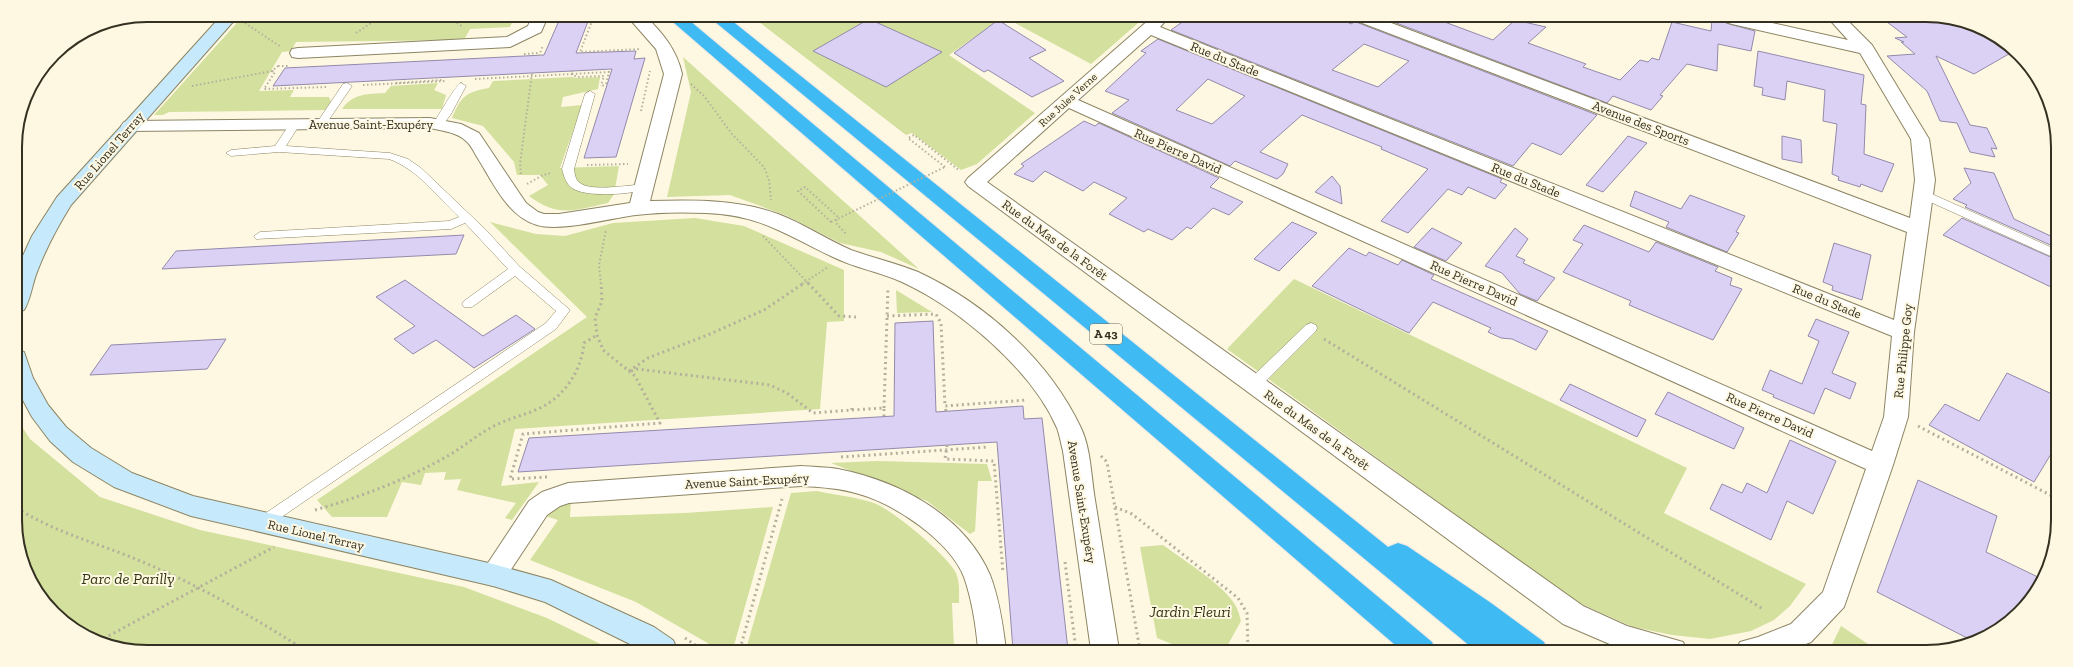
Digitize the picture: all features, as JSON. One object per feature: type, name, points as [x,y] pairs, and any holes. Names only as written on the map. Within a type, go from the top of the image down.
[{"type":"highway","name":"A 43","points":[[681,22],[1416,645]]},
{"type":"highway","name":"A 43","points":[[723,22],[1490,645]]},
{"type":"highway","points":[[1258,457],[1481,611],[1526,645]]},
{"type":"main road","name":"Rue Lionel Terray","points":[[22,287],[29,265],[42,236],[61,207],[130,126],[163,90],[233,22]]},
{"type":"main road","name":"Rue Lionel Terray","points":[[22,378],[40,411],[58,434],[82,455],[123,480],[190,506],[493,575],[551,592],[644,636],[657,645]]},
{"type":"street","points":[[298,53],[510,42],[535,29],[538,22]]},
{"type":"street","points":[[639,208],[673,74],[668,56],[663,46],[642,22]]},
{"type":"street","name":"Avenue des Sports","points":[[1374,22],[1919,228]]},
{"type":"street","points":[[1745,22],[1866,49]]},
{"type":"street","name":"Rue Philippe Goy","points":[[1771,645],[1801,633],[1834,599],[1881,464],[1896,417],[1903,332],[1925,180],[1920,140],[1866,49],[1840,22]]},
{"type":"street","name":"Rue Jules Verne","points":[[975,182],[1154,23]]},
{"type":"street","name":"Rue du Stade","points":[[1154,23],[1903,332]]},
{"type":"street","name":"Rue Pierre David","points":[[1067,101],[1881,464]]},
{"type":"street","name":"Avenue Saint-Exupéry","points":[[130,126],[438,124],[455,128],[473,137],[516,190],[519,207],[531,216],[542,220],[558,220],[639,208],[703,206],[745,211],[768,227],[901,273],[931,288],[966,311],[994,333],[1030,370],[1051,395],[1069,429],[1075,451],[1104,645]]},
{"type":"street","name":"Rue du Mas de la Forêt","points":[[975,182],[1573,615],[1617,636],[1644,645]]},
{"type":"street","name":"Avenue Saint-Exupéry","points":[[493,575],[538,508],[551,499],[568,493],[801,476],[838,479],[868,487],[909,504],[933,522],[958,544],[976,571],[992,638],[992,645]]},
{"type":"lane","points":[[321,124],[347,86]]},
{"type":"lane","points":[[438,124],[446,114],[461,86]]},
{"type":"lane","points":[[590,94],[568,169],[571,179],[576,186],[589,190],[645,187]]},
{"type":"lane","points":[[279,149],[295,124]]},
{"type":"lane","points":[[232,153],[279,149],[372,154],[390,156],[404,161],[417,170],[515,269],[564,310],[551,326],[262,523]]},
{"type":"lane","points":[[1923,194],[2051,252]]},
{"type":"lane","points":[[260,236],[451,225],[466,218]]},
{"type":"lane","points":[[468,304],[492,288],[515,269]]},
{"type":"lane","points":[[1254,384],[1310,329]]},
{"type":"path","points":[[243,22],[286,50],[298,53]]},
{"type":"path","points":[[592,22],[580,52],[642,49]]},
{"type":"path","points":[[163,90],[185,90],[188,87],[272,70],[298,53]]},
{"type":"path","points":[[640,112],[651,69]]},
{"type":"path","points":[[272,70],[275,72],[264,89],[394,84],[447,81],[399,81],[394,84]]},
{"type":"path","points":[[572,72],[571,74],[610,72],[606,84]]},
{"type":"path","points":[[673,74],[692,85],[704,96],[732,134],[764,167],[769,180],[768,227],[806,282],[839,316],[856,317]]},
{"type":"path","points":[[470,80],[531,75],[529,106],[516,190]]},
{"type":"path","points":[[837,216],[805,187],[798,191],[832,222],[945,167],[908,138],[914,135],[975,182]]},
{"type":"path","points":[[626,170],[629,156]]},
{"type":"path","points":[[516,190],[543,176],[568,169]]},
{"type":"path","points":[[550,477],[510,479],[523,434],[660,422],[635,376],[603,350],[596,335],[595,318],[602,301],[599,265],[606,233],[606,212]]},
{"type":"path","points":[[629,371],[648,358],[710,334],[764,310],[834,263]]},
{"type":"path","points":[[884,416],[888,283],[892,284]]},
{"type":"path","points":[[887,316],[936,314],[940,323],[946,411]]},
{"type":"path","points":[[1310,329],[1763,609]]},
{"type":"path","points":[[106,638],[276,546],[304,512],[353,500],[415,474],[492,428],[509,419],[533,411],[552,400],[566,386],[577,370],[583,353],[584,343],[596,335]]},
{"type":"path","points":[[629,371],[637,369],[770,384],[793,396],[813,413],[852,409],[884,408]]},
{"type":"path","points":[[945,406],[1033,399]]},
{"type":"path","points":[[1896,417],[1926,429],[2051,494]]},
{"type":"path","points":[[947,445],[945,459],[994,461],[1003,579]]},
{"type":"path","points":[[835,458],[988,447]]},
{"type":"path","points":[[883,449],[883,454]]},
{"type":"path","points":[[741,645],[786,477]]},
{"type":"path","points":[[1115,507],[1132,514],[1238,598],[1247,613],[1248,645]]},
{"type":"path","points":[[22,512],[38,523],[69,536],[145,563],[297,645]]},
{"type":"path","points":[[1064,555],[1075,645]]},
{"type":"green space","points":[[238,22],[512,22],[510,27],[470,29],[464,40],[296,42],[291,51],[282,52],[259,91],[294,90],[290,97],[329,97],[331,102],[325,110],[169,112],[163,115],[154,115]]},
{"type":"green space","points":[[759,22],[996,22],[949,55],[1035,113],[977,164],[961,170],[912,133],[906,135]]},
{"type":"green space","points":[[1013,22],[1139,22],[1091,64]]},
{"type":"green space","points":[[683,57],[919,269],[881,252],[840,243],[785,215],[730,195],[667,197],[691,92]]},
{"type":"green space","points":[[600,77],[598,89],[563,97],[561,107],[582,105],[560,168],[619,166],[614,194],[608,203],[576,210],[558,210],[539,203],[529,196],[548,185],[540,175],[517,175],[514,162],[483,126],[452,118],[461,100],[474,91],[489,88],[493,81]]},
{"type":"green space","points":[[438,83],[434,90],[446,95],[442,109],[342,109],[356,97],[367,94],[385,93],[391,86]]},
{"type":"green space","points":[[695,218],[744,226],[844,270],[844,321],[827,322],[820,409],[515,429],[501,486],[539,482],[512,520],[505,518],[516,503],[457,490],[461,479],[444,480],[446,472],[425,473],[421,485],[402,482],[387,517],[332,517],[317,500],[587,317],[490,222],[536,234],[565,236],[613,223]]},
{"type":"green space","points":[[1294,279],[1687,468],[1664,513],[1806,584],[1790,606],[1774,620],[1751,631],[1710,639],[1672,635],[1633,627],[1575,601],[1227,349]]},
{"type":"green space","points":[[896,290],[932,312],[897,313]]},
{"type":"green space","name":"Parc de Parilly","points":[[22,427],[30,439],[100,497],[200,530],[464,587],[547,618],[603,645],[147,645],[114,641],[99,636],[84,628],[58,609],[39,583],[31,568],[23,537]]},
{"type":"green space","points":[[877,461],[987,464],[992,481],[978,481],[975,531],[970,534],[927,501],[831,463]]},
{"type":"green space","points":[[817,491],[874,503],[883,507],[906,523],[942,555],[951,565],[958,580],[959,603],[952,603],[954,645],[747,645],[791,493]]},
{"type":"green space","points":[[571,501],[570,517],[685,513],[773,507],[734,645],[711,645],[636,602],[530,560],[558,520],[542,515],[547,509]]},
{"type":"green space","name":"Jardin Fleuri","points":[[1163,545],[1199,570],[1225,592],[1235,604],[1241,621],[1228,645],[1174,645],[1157,638],[1140,547]]},
{"type":"green space","points":[[1841,626],[1870,645],[1832,645]]},
{"type":"building","points":[[558,22],[588,22],[576,53],[636,51],[634,59],[645,58],[616,157],[584,158],[612,69],[273,86],[285,68],[544,55]]},
{"type":"building","points":[[864,22],[876,22],[942,52],[886,87],[813,51]]},
{"type":"building","points":[[995,22],[1001,22],[1046,50],[1029,58],[1064,81],[1032,97],[988,70],[984,72],[954,53]]},
{"type":"building","points":[[1182,22],[1346,22],[1352,24],[1353,22],[1356,22],[1597,115],[1561,155],[1532,143],[1513,166],[1171,30]],"holes":[[[1364,44],[1409,61],[1378,87],[1332,70]]]},
{"type":"building","points":[[1394,22],[1445,22],[1493,40],[1513,22],[1524,22],[1546,27],[1528,43],[1586,64],[1583,67],[1620,80],[1640,60],[1648,62],[1652,58],[1659,60],[1672,22],[1711,31],[1712,22],[1725,22],[1755,31],[1751,51],[1718,44],[1717,71],[1687,64],[1660,95],[1663,96],[1651,110],[1613,96],[1607,103]]},
{"type":"building","points":[[1887,22],[1926,22],[1959,26],[1974,31],[1989,39],[2009,54],[1974,74],[1936,56],[1970,125],[1987,128],[1997,149],[1991,148],[1995,157],[1970,152],[1957,123],[1940,121],[1927,91],[1887,56],[1915,54],[1901,42],[1904,42],[1895,38],[1907,37]]},
{"type":"building","points":[[1158,39],[1502,179],[1500,182],[1507,185],[1495,199],[1468,187],[1462,195],[1448,189],[1408,233],[1381,221],[1428,169],[1381,149],[1382,147],[1302,115],[1260,152],[1288,164],[1283,174],[1277,179],[1235,161],[1230,166],[1112,113],[1129,100],[1105,91],[1146,53],[1141,51]],"holes":[[[1208,79],[1245,96],[1212,124],[1176,110]]]},
{"type":"building","points":[[1758,51],[1864,75],[1861,104],[1866,105],[1864,154],[1894,164],[1882,192],[1861,184],[1860,187],[1838,180],[1839,177],[1832,174],[1837,124],[1823,121],[1825,90],[1787,81],[1785,100],[1762,95],[1763,88],[1754,86]]},
{"type":"building","points":[[1084,121],[1095,126],[1099,123],[1219,178],[1210,187],[1243,202],[1229,215],[1213,208],[1191,229],[1187,227],[1172,240],[1148,229],[1144,232],[1109,214],[1127,198],[1094,182],[1083,191],[1045,171],[1033,182],[1014,174],[1024,166],[1021,164]]},
{"type":"building","points":[[1628,136],[1647,143],[1603,192],[1586,185]]},
{"type":"building","points":[[1782,136],[1801,140],[1802,163],[1782,159]]},
{"type":"building","points":[[1964,168],[1994,173],[2014,219],[2051,236],[2051,245],[1965,207],[1967,205],[1953,199],[1971,183]]},
{"type":"building","points":[[1332,176],[1340,186],[1342,204],[1315,192]]},
{"type":"building","points":[[1635,191],[1681,209],[1690,195],[1745,216],[1736,232],[1739,233],[1727,252],[1666,227],[1669,222],[1630,206]]},
{"type":"building","points":[[1962,218],[2051,257],[2051,287],[1943,235]]},
{"type":"building","points":[[1292,222],[1317,233],[1279,271],[1254,259]]},
{"type":"building","points":[[1584,225],[1649,252],[1656,242],[1718,267],[1715,271],[1732,278],[1730,285],[1742,289],[1713,340],[1629,305],[1631,301],[1563,272],[1583,244],[1573,240]]},
{"type":"building","points":[[1432,228],[1462,243],[1446,261],[1414,247]]},
{"type":"building","points":[[1515,228],[1528,239],[1516,256],[1525,260],[1523,263],[1555,278],[1537,301],[1520,294],[1502,273],[1485,266]]},
{"type":"building","points":[[464,235],[456,254],[162,269],[176,251]]},
{"type":"building","points":[[1834,243],[1871,255],[1862,300],[1832,290],[1833,286],[1823,282]]},
{"type":"building","points":[[1349,248],[1366,256],[1369,252],[1398,265],[1402,260],[1434,275],[1431,279],[1548,331],[1536,350],[1512,339],[1501,338],[1488,332],[1491,328],[1433,302],[1409,333],[1312,286]]},
{"type":"building","points":[[405,280],[483,336],[516,315],[535,329],[474,368],[436,340],[413,354],[394,339],[415,326],[376,297]]},
{"type":"building","points":[[1816,319],[1849,332],[1832,373],[1856,383],[1850,399],[1825,388],[1814,414],[1773,397],[1774,395],[1762,390],[1770,370],[1802,384],[1819,341],[1808,336]]},
{"type":"building","points":[[933,321],[936,412],[1023,406],[1024,419],[1042,418],[1067,645],[1013,645],[997,442],[518,472],[529,438],[894,416],[895,323]]},
{"type":"building","points":[[226,339],[207,369],[90,375],[111,345]]},
{"type":"building","points":[[2007,373],[2051,394],[2051,454],[2034,482],[1929,425],[1945,404],[1979,421]]},
{"type":"building","points":[[1570,384],[1646,420],[1637,437],[1560,400]]},
{"type":"building","points":[[1668,392],[1744,428],[1734,449],[1655,414]]},
{"type":"building","points":[[1790,440],[1836,461],[1813,514],[1787,501],[1771,540],[1710,509],[1722,484],[1742,493],[1747,483],[1767,493]]},
{"type":"building","points":[[1918,480],[1997,516],[1986,552],[2038,577],[2030,590],[2015,609],[1989,628],[1967,638],[1877,592]]}]
